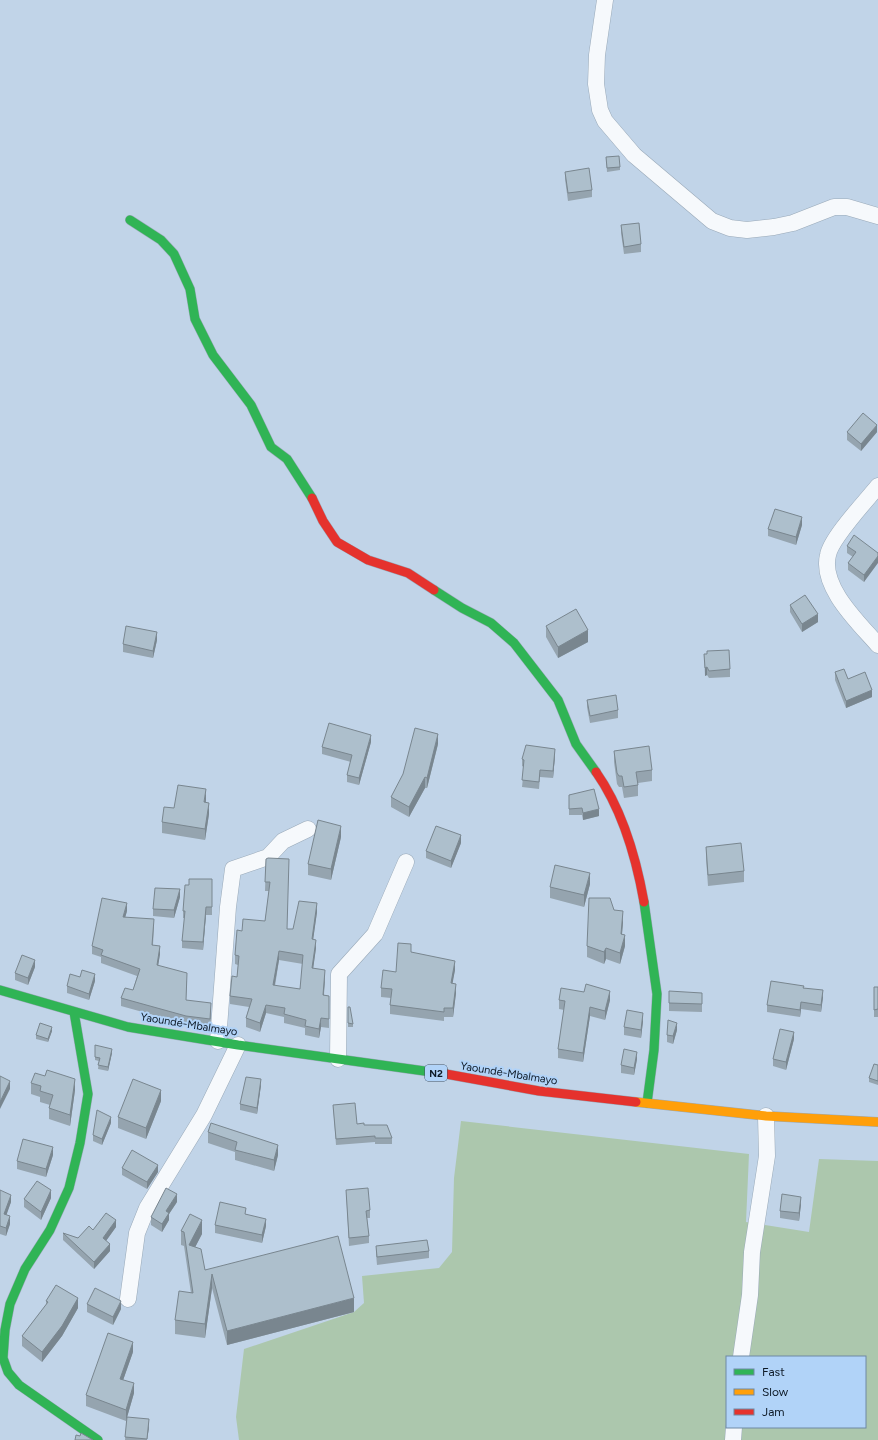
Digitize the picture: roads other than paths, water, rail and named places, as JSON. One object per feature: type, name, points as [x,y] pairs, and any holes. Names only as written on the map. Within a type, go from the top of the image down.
[{"type":"main road","points":[[130,220],[161,240],[174,254],[190,289],[195,319],[213,355],[251,405],[271,447],[287,459],[306,487],[323,521],[337,542],[348,550],[368,560],[408,573],[462,608],[491,623],[514,644],[558,700],[576,744],[600,778],[623,824],[639,874],[650,938],[657,994],[654,1050],[647,1103]]},
{"type":"main road","name":"Yaoundé-Mbalmayo","points":[[0,990],[128,1027],[238,1045],[417,1069],[539,1091],[766,1116],[878,1122]]},
{"type":"main road","points":[[74,1012],[88,1094],[80,1143],[69,1188],[50,1230],[25,1270],[10,1304],[5,1330],[3,1358],[4,1372],[19,1385],[98,1440]]},
{"type":"street","points":[[605,0],[597,55],[596,84],[600,110],[605,121],[634,155],[712,221],[730,228],[747,230],[774,227],[793,223],[834,206],[847,207],[878,216]]},
{"type":"street","points":[[878,486],[836,540],[828,554],[827,566],[832,586],[848,611],[878,645]]},
{"type":"street","points":[[218,1041],[228,907],[233,869],[268,857],[283,841],[308,829]]},
{"type":"street","points":[[338,1059],[339,974],[375,934],[406,862]]},
{"type":"street","points":[[128,1299],[137,1233],[147,1208],[204,1116],[238,1045]]},
{"type":"street","points":[[741,1356],[750,1295],[752,1252],[767,1156],[766,1116]]},
{"type":"street","points":[[733,1440],[734,1428]]}]
